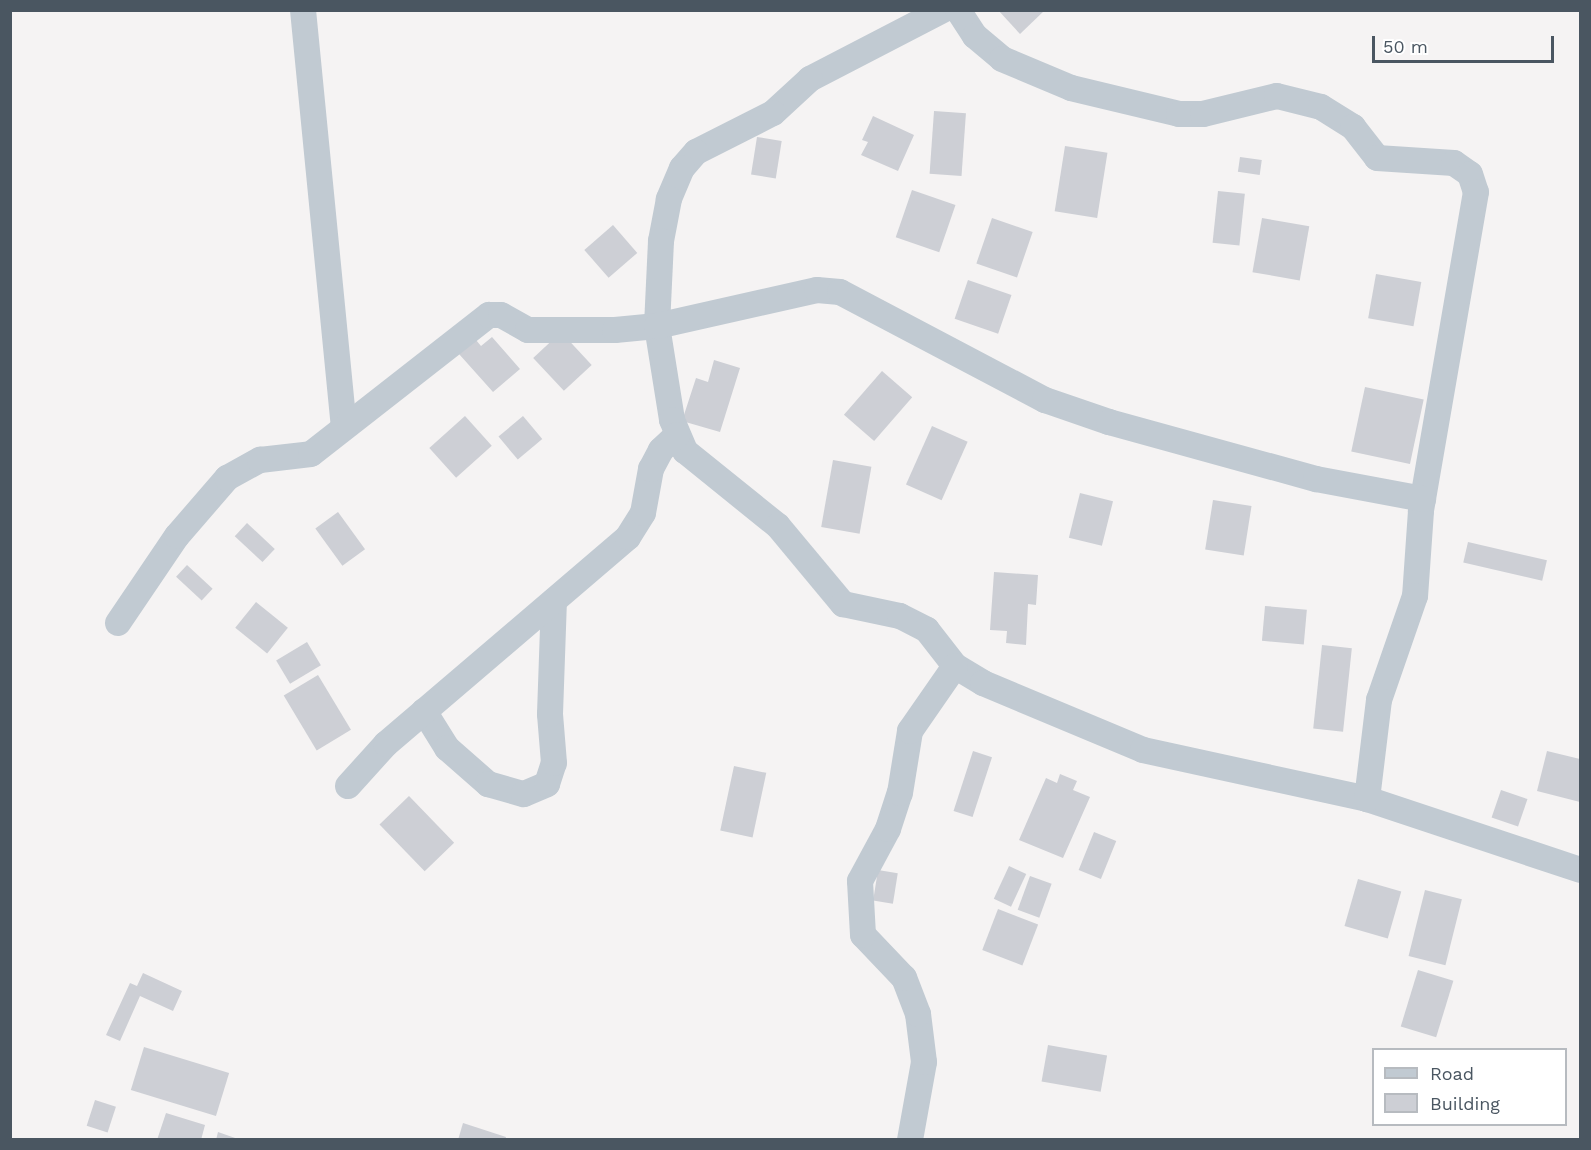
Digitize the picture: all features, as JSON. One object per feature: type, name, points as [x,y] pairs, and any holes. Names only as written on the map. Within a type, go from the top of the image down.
[{"type":"street","points":[[303,10],[344,426]]},
{"type":"street","points":[[943,10],[810,79],[773,113],[696,152],[682,168],[669,199],[661,241],[657,326],[676,435],[685,451],[712,475],[778,525],[843,604],[909,621],[927,630],[955,666],[983,683],[1143,750],[1367,799],[1581,870]]},
{"type":"street","points":[[958,10],[975,36],[1002,59],[1071,88],[1179,114],[1203,114],[1277,96],[1321,107],[1353,127],[1377,158],[1454,163],[1470,174],[1476,192],[1423,499],[1414,596],[1379,700],[1367,799]]},
{"type":"street","points":[[118,623],[177,536],[227,478],[260,460],[311,454],[344,426],[416,375],[489,315],[501,315],[528,330],[657,326],[817,290],[840,292],[955,349],[1045,400],[1109,422],[1316,479],[1423,499]]},
{"type":"street","points":[[348,786],[386,744],[628,537],[643,513],[651,469],[661,450],[676,435]]},
{"type":"street","points":[[424,711],[447,748],[488,784],[524,794],[547,784],[554,764],[550,714],[554,601]]},
{"type":"street","points":[[910,1140],[924,1062],[918,1014],[904,978],[864,935],[860,881],[888,829],[900,793],[910,731],[955,666]]},
{"type":"building","points":[[998,10],[1045,10],[1020,34]]},
{"type":"building","points":[[934,111],[966,113],[962,176],[930,174]]},
{"type":"building","points":[[873,116],[914,135],[898,171],[861,155],[868,142],[862,140]]},
{"type":"building","points":[[757,137],[782,141],[776,178],[751,175]]},
{"type":"building","points":[[1065,146],[1107,153],[1097,218],[1055,211]]},
{"type":"building","points":[[1240,157],[1262,160],[1260,175],[1238,172]]},
{"type":"building","points":[[912,190],[955,205],[939,252],[896,237]]},
{"type":"building","points":[[1218,191],[1245,194],[1239,246],[1213,243]]},
{"type":"building","points":[[992,218],[1033,232],[1017,277],[976,263]]},
{"type":"building","points":[[1262,218],[1309,226],[1300,280],[1252,272]]},
{"type":"building","points":[[613,225],[637,253],[609,278],[584,250]]},
{"type":"building","points":[[1376,274],[1421,282],[1413,326],[1368,318]]},
{"type":"building","points":[[968,280],[1011,295],[998,334],[955,319]]},
{"type":"building","points":[[561,332],[592,365],[564,391],[533,358]]},
{"type":"building","points":[[492,337],[520,369],[493,392],[459,354],[476,340],[481,346]]},
{"type":"building","points":[[714,360],[740,368],[720,432],[682,421],[696,378],[708,382]]},
{"type":"building","points":[[882,371],[912,397],[874,441],[844,415]]},
{"type":"building","points":[[1365,387],[1424,399],[1410,464],[1351,452]]},
{"type":"building","points":[[465,416],[492,446],[456,478],[429,448]]},
{"type":"building","points":[[523,416],[542,439],[518,460],[498,437]]},
{"type":"building","points":[[932,426],[968,442],[942,500],[906,484]]},
{"type":"building","points":[[833,460],[871,467],[860,534],[821,527]]},
{"type":"building","points":[[1080,493],[1113,501],[1102,546],[1069,538]]},
{"type":"building","points":[[1213,500],[1252,506],[1244,555],[1205,549]]},
{"type":"building","points":[[338,512],[365,549],[342,566],[315,528]]},
{"type":"building","points":[[247,523],[275,549],[263,562],[235,536]]},
{"type":"building","points":[[1468,542],[1547,560],[1542,581],[1463,562]]},
{"type":"building","points":[[187,565],[213,589],[202,601],[176,577]]},
{"type":"building","points":[[994,572],[1038,575],[1036,605],[1028,604],[1026,645],[1006,643],[1007,631],[990,630]]},
{"type":"building","points":[[256,602],[288,628],[267,653],[235,628]]},
{"type":"building","points":[[1265,606],[1307,610],[1304,645],[1262,641]]},
{"type":"building","points":[[307,642],[321,665],[290,684],[276,661]]},
{"type":"building","points":[[1322,645],[1352,648],[1343,732],[1313,729]]},
{"type":"building","points":[[318,675],[351,730],[317,750],[284,696]]},
{"type":"building","points":[[973,751],[992,757],[973,817],[954,811]]},
{"type":"building","points":[[1547,751],[1580,759],[1580,802],[1537,791]]},
{"type":"building","points":[[734,766],[766,773],[753,837],[720,831]]},
{"type":"building","points":[[1060,774],[1077,781],[1073,790],[1090,797],[1063,858],[1019,840],[1046,778],[1057,783]]},
{"type":"building","points":[[1501,790],[1527,799],[1518,827],[1492,817]]},
{"type":"building","points":[[409,796],[454,843],[425,871],[380,824]]},
{"type":"building","points":[[1094,832],[1116,841],[1101,879],[1079,870]]},
{"type":"building","points":[[1009,866],[1026,874],[1011,907],[994,899]]},
{"type":"building","points":[[878,870],[898,873],[893,904],[873,901]]},
{"type":"building","points":[[1030,876],[1052,884],[1039,918],[1018,910]]},
{"type":"building","points":[[1358,879],[1401,891],[1388,939],[1344,926]]},
{"type":"building","points":[[1425,890],[1462,899],[1445,965],[1409,956]]},
{"type":"building","points":[[998,909],[1038,924],[1022,965],[982,950]]},
{"type":"building","points":[[1418,970],[1453,981],[1436,1037],[1401,1026]]},
{"type":"building","points":[[143,973],[182,991],[173,1011],[140,996],[120,1041],[106,1035],[130,983],[137,986]]},
{"type":"building","points":[[1048,1045],[1107,1055],[1101,1092],[1042,1081]]},
{"type":"building","points":[[144,1047],[229,1073],[216,1116],[131,1090]]},
{"type":"building","points":[[95,1100],[116,1107],[108,1132],[87,1126]]},
{"type":"building","points":[[166,1113],[205,1125],[201,1140],[157,1140]]},
{"type":"building","points":[[463,1123],[506,1137],[505,1140],[458,1140]]},
{"type":"building","points":[[218,1132],[238,1139],[238,1140],[216,1140]]}]
